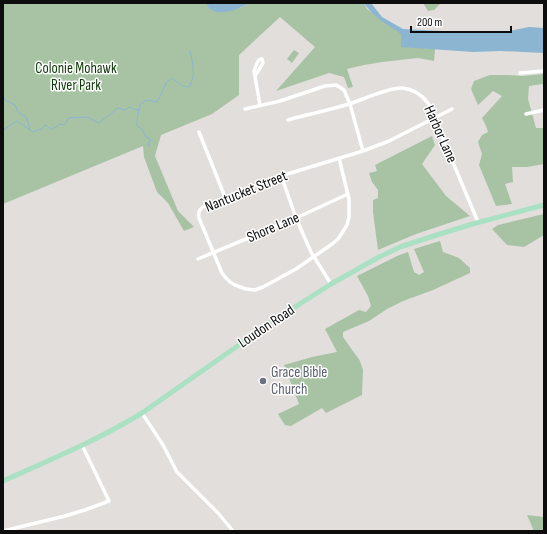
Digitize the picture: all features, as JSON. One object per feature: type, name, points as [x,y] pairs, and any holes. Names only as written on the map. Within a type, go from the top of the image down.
[{"type":"main road","name":"Loudon Road","points":[[3,481],[128,422],[273,321],[331,284],[379,257],[400,247],[428,237],[544,205]]},
{"type":"street","points":[[520,73],[544,71]]},
{"type":"street","points":[[255,76],[260,105]]},
{"type":"street","points":[[245,109],[280,101],[326,86],[336,85],[344,90],[350,104],[363,151]]},
{"type":"street","name":"Harbor Lane","points":[[288,120],[350,104],[394,89],[405,88],[414,91],[423,97],[428,103],[478,222]]},
{"type":"street","name":"Nantucket Street","points":[[339,158],[348,194],[349,217],[347,225],[338,239],[296,269],[255,290],[240,287],[230,282],[222,273],[199,218],[199,210],[261,182],[281,175],[339,158],[363,151],[389,141],[452,109]]},
{"type":"street","points":[[526,114],[544,110]]},
{"type":"street","points":[[199,132],[225,197]]},
{"type":"street","points":[[281,175],[296,218],[314,256],[331,284]]},
{"type":"street","name":"Shore Lane","points":[[198,259],[296,218],[348,194]]},
{"type":"street","points":[[142,413],[178,472],[218,513],[233,531]]},
{"type":"street","points":[[3,531],[65,516],[109,501],[82,445]]},
{"type":"green space","name":"Colonie Mohawk River Park","points":[[3,3],[206,3],[209,8],[230,10],[239,8],[248,3],[364,3],[367,9],[423,48],[435,49],[434,61],[418,58],[382,62],[347,69],[353,87],[348,88],[344,77],[329,73],[276,91],[315,47],[280,17],[239,55],[239,95],[212,114],[161,135],[155,156],[178,211],[194,227],[184,231],[168,203],[157,192],[144,157],[143,146],[3,204]]},
{"type":"green space","points":[[423,3],[441,3],[434,10],[428,11]]},
{"type":"green space","points":[[294,50],[299,53],[292,63],[287,59]]},
{"type":"green space","points":[[544,74],[544,85],[529,86],[528,99],[536,128],[544,128],[544,164],[527,167],[512,167],[513,182],[505,184],[512,204],[496,206],[479,165],[482,154],[478,142],[482,135],[488,132],[482,118],[502,96],[493,91],[478,105],[471,89],[474,81],[490,75],[522,76]]},
{"type":"green space","points":[[432,136],[435,145],[422,164],[446,196],[470,216],[416,234],[378,250],[373,200],[378,198],[378,190],[372,182],[369,173],[377,171],[375,165]]},
{"type":"green space","points":[[544,214],[544,235],[524,247],[507,245],[492,229],[498,225]]},
{"type":"green space","points":[[440,241],[443,252],[459,258],[470,268],[470,273],[433,290],[403,301],[387,309],[369,321],[343,332],[343,337],[360,361],[363,370],[362,395],[326,413],[322,408],[291,426],[285,425],[278,414],[299,404],[284,365],[337,352],[325,329],[359,310],[366,312],[371,306],[368,296],[357,276],[408,252],[414,272],[419,275],[424,272],[414,249]]},
{"type":"green space","points":[[527,515],[544,517],[544,531],[534,531]]},
{"type":"water","points":[[206,3],[248,3],[226,12],[216,12],[210,9]]},
{"type":"water","points":[[364,3],[371,3],[382,17],[403,29],[499,33],[529,27],[544,28],[544,53],[501,51],[473,52],[401,47],[401,34],[376,17]]},
{"type":"waterway","points":[[3,130],[17,121],[33,132],[46,125],[51,130],[60,124],[64,125],[69,118],[87,117],[99,123],[118,108],[124,110],[130,107],[136,110],[140,109],[140,105],[146,100],[157,102],[166,83],[172,78],[182,86],[189,87],[193,78],[193,65],[190,51]]},
{"type":"waterway","points":[[3,96],[5,100],[15,105],[18,112],[26,117],[30,129]]},
{"type":"waterway","points":[[139,110],[137,126],[142,129],[146,137],[151,140],[148,143],[149,146]]},
{"type":"place","name":"Grace Bible Church","points":[[263,381]]}]
